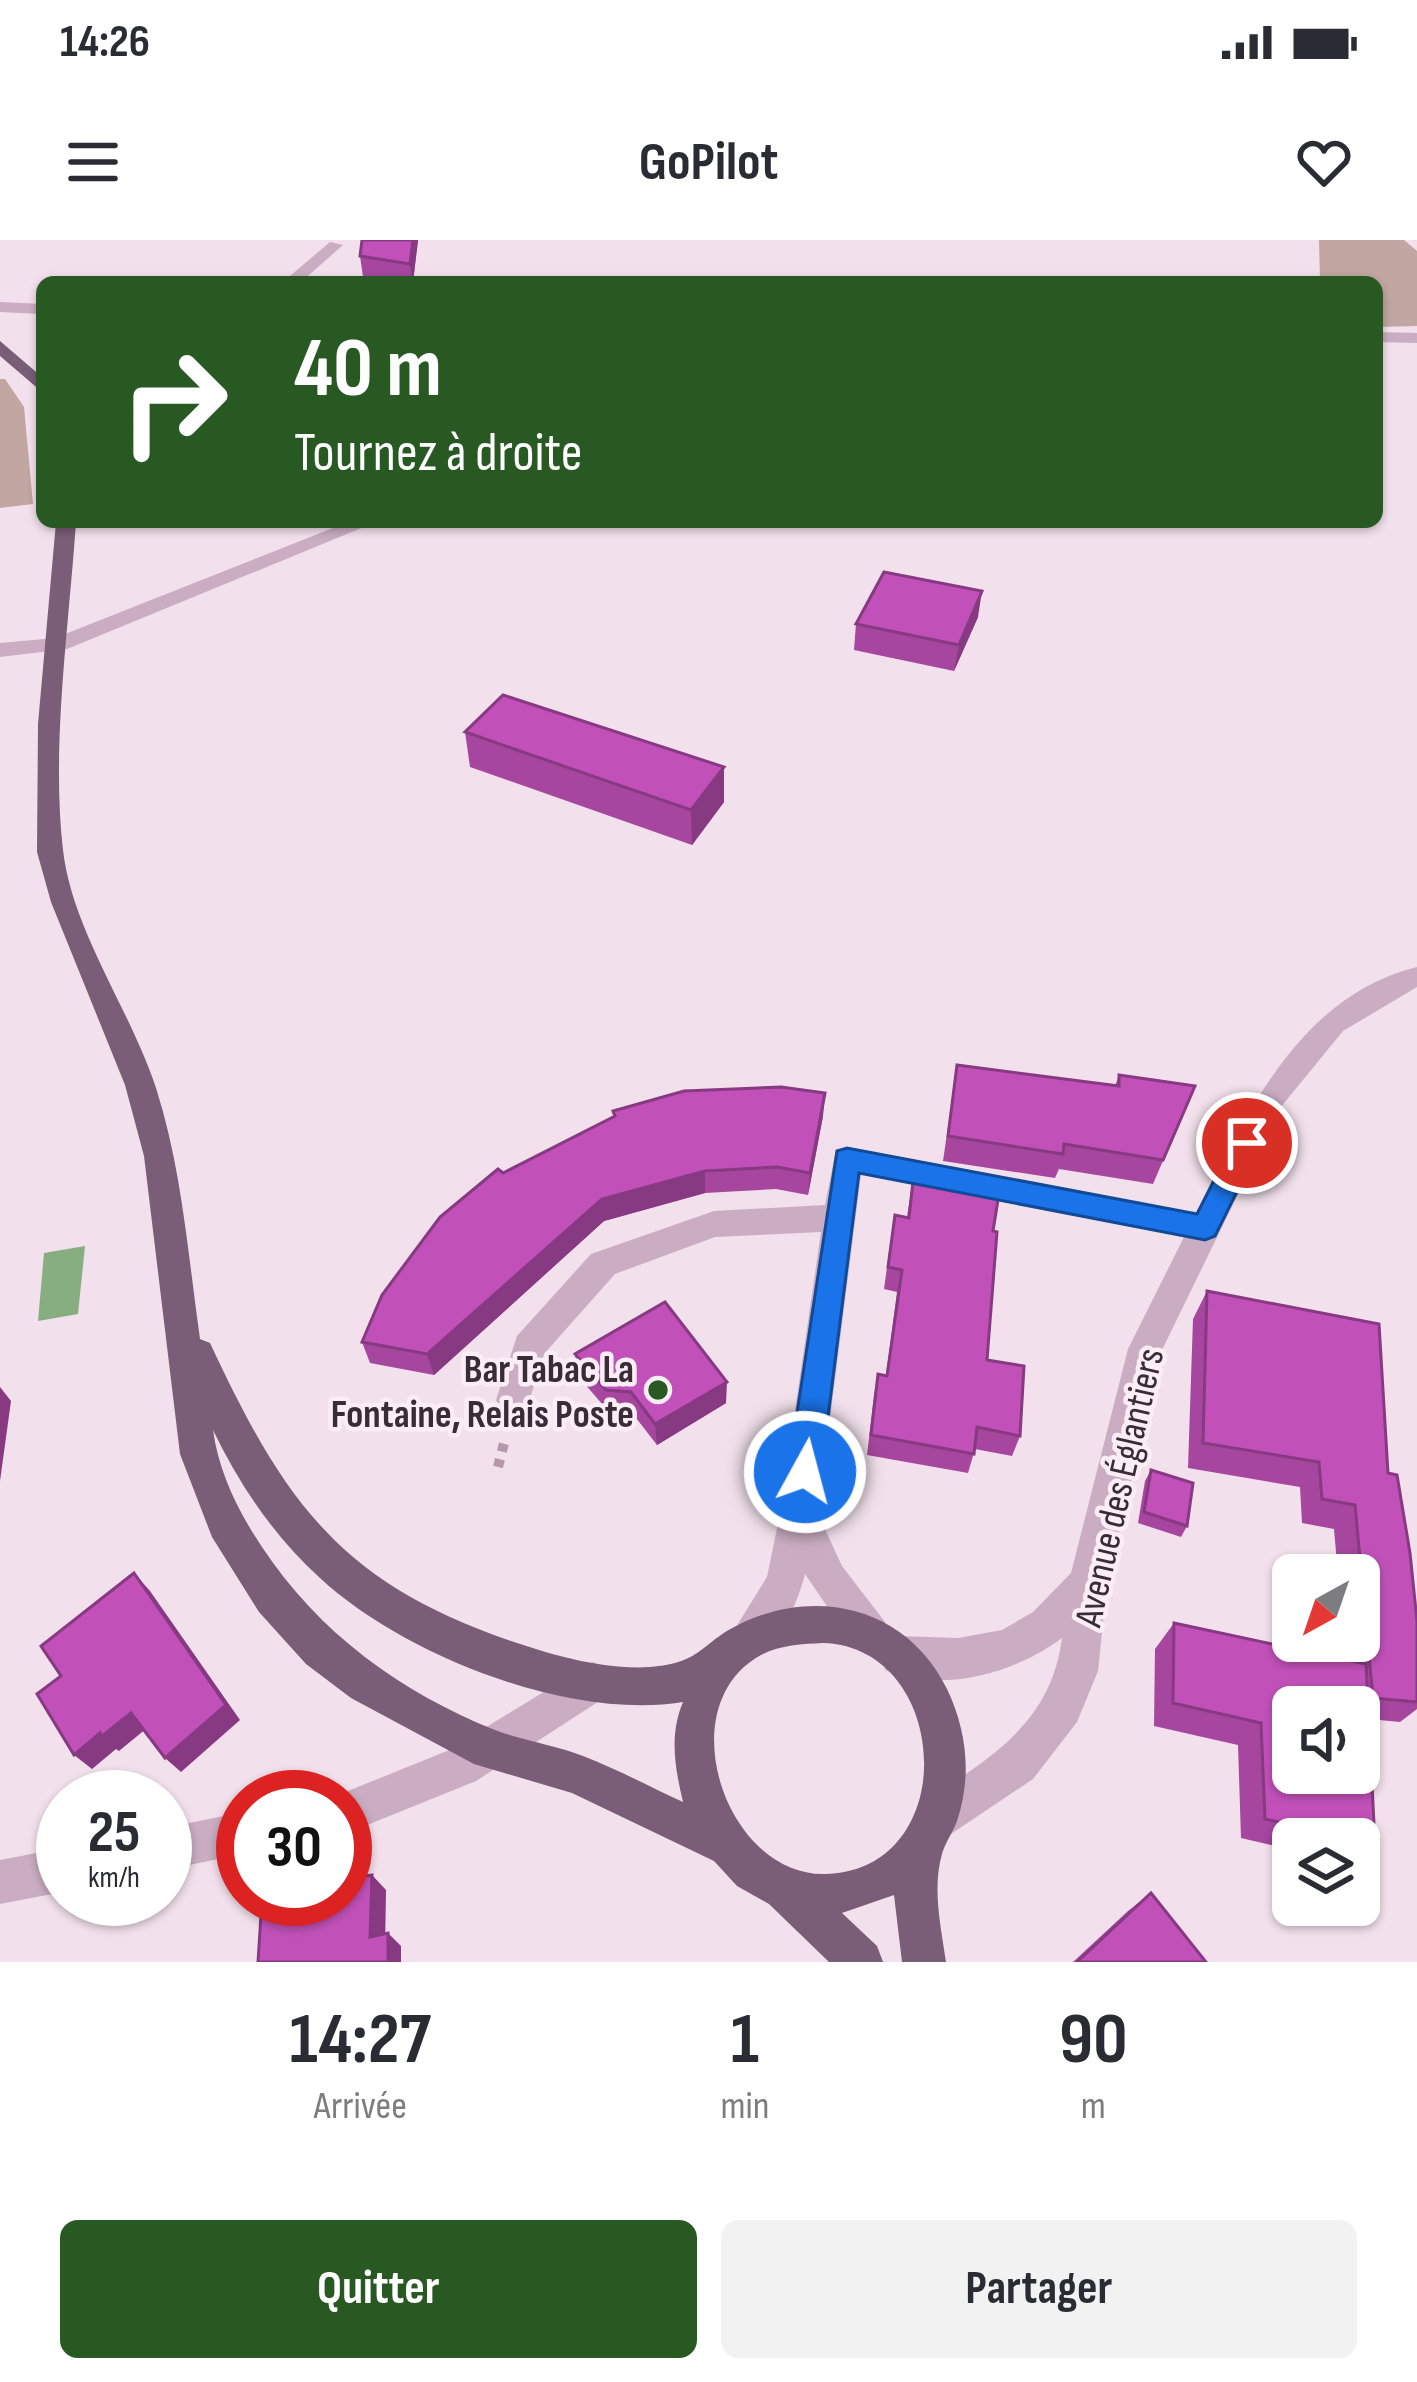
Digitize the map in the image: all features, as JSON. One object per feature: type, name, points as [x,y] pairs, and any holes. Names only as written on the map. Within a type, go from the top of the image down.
[{"type":"main road","points":[[0,346],[36,381]]},
{"type":"main road","points":[[66,528],[47,797],[50,852],[64,902],[140,1085],[159,1156],[198,1454],[226,1524],[273,1598],[320,1650],[365,1684],[489,1749],[577,1774],[725,1844],[782,1886],[861,1962]]},
{"type":"main road","points":[[179,1304],[210,1388],[246,1458],[288,1518],[327,1559],[377,1599],[437,1632],[518,1665],[593,1682],[682,1682],[794,1625],[841,1625],[885,1646],[921,1681],[938,1714],[946,1748],[946,1784],[929,1833],[915,1903],[924,1962]]},
{"type":"main road","points":[[725,1844],[704,1808],[693,1730],[704,1692],[736,1651]]},
{"type":"main road","points":[[782,1886],[821,1894],[860,1889],[893,1873],[929,1833]]},
{"type":"street","points":[[298,276],[335,245]]},
{"type":"street","points":[[0,307],[36,309]]},
{"type":"street","points":[[1383,337],[1417,338]]},
{"type":"street","points":[[0,650],[59,644],[350,528]]},
{"type":"street","name":"Avenue des Églantiers","points":[[929,1833],[1018,1763],[1064,1708],[1078,1671],[1088,1583],[1145,1349],[1268,1101],[1333,1023],[1401,981],[1417,977]]},
{"type":"street","points":[[736,1651],[771,1610],[785,1581],[799,1514],[847,1159],[1205,1228]]},
{"type":"street","points":[[514,1400],[529,1347],[603,1264],[714,1224],[837,1218]]},
{"type":"street","points":[[799,1514],[813,1553],[839,1600],[885,1646],[973,1658],[1004,1652],[1058,1620],[1088,1583]]},
{"type":"street","points":[[372,1804],[489,1749],[593,1682]]},
{"type":"street","points":[[0,1882],[36,1875]]},
{"type":"shaded area","points":[[1319,240],[1404,240],[1417,251],[1417,326],[1383,327],[1383,276],[1320,276]]},
{"type":"shaded area","points":[[0,379],[5,379],[24,407],[33,504],[0,508]]},
{"type":"shaded area","points":[[85,1246],[78,1314],[38,1321],[44,1253]]},
{"type":"building","points":[[362,240],[413,240],[410,264],[360,256]]},
{"type":"building","points":[[884,572],[982,591],[959,645],[856,624]]},
{"type":"building","points":[[503,695],[724,767],[691,810],[465,732]]},
{"type":"building","points":[[957,1065],[1119,1086],[1119,1075],[1195,1086],[1163,1160],[1064,1144],[1063,1154],[948,1136]]},
{"type":"building","points":[[781,1087],[825,1093],[810,1173],[777,1167],[705,1171],[602,1199],[427,1354],[362,1342],[382,1295],[440,1217],[498,1169],[503,1173],[615,1116],[613,1111],[684,1091]]},
{"type":"building","points":[[944,1170],[1001,1181],[993,1231],[997,1232],[987,1360],[1024,1366],[1020,1436],[977,1427],[974,1454],[871,1435],[878,1374],[887,1376],[902,1270],[888,1267],[895,1215],[909,1218],[914,1172],[943,1178]]},
{"type":"building","points":[[1207,1291],[1379,1324],[1388,1473],[1397,1475],[1417,1621],[1417,1702],[1380,1699],[1380,1686],[1372,1686],[1370,1662],[1380,1662],[1380,1554],[1360,1554],[1355,1505],[1322,1499],[1319,1462],[1203,1443]]},
{"type":"building","points":[[665,1302],[727,1382],[655,1424],[631,1392],[606,1390],[575,1354]]},
{"type":"building","points":[[1151,1470],[1193,1483],[1187,1526],[1144,1512]]},
{"type":"building","points":[[134,1573],[226,1705],[165,1758],[131,1713],[74,1755],[37,1694],[61,1676],[41,1646]]},
{"type":"building","points":[[1174,1623],[1272,1644],[1272,1662],[1366,1664],[1367,1686],[1272,1686],[1272,1794],[1372,1794],[1374,1818],[1265,1819],[1261,1723],[1173,1703]]},
{"type":"building","points":[[1151,1893],[1206,1962],[1077,1962]]},
{"type":"building","points":[[260,1926],[370,1926],[370,1937],[388,1933],[388,1962],[258,1962]]},
{"type":"place","name":"Bar Tabac La Fontaine, Relais Poste","points":[[658,1390]]},
{"type":"route","points":[[805,1472],[847,1159],[1205,1228],[1247,1143]]}]
